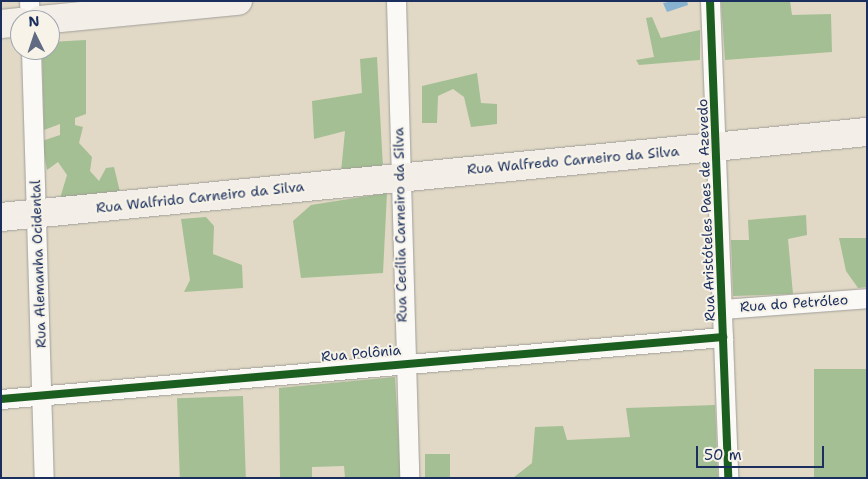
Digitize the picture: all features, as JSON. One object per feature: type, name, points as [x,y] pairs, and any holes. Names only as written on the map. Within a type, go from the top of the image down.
[{"type":"main road","points":[[60,18],[238,1]]},
{"type":"main road","name":"Rua Walfredo Carneiro da Silva","points":[[398,176],[717,148],[867,132]]},
{"type":"main road","name":"Rua Walfrido Carneiro da Silva","points":[[1,217],[398,176]]},
{"type":"street","name":"Rua Cecília Carneiro da Silva","points":[[396,1],[398,176],[409,478]]},
{"type":"street","name":"Rua Aristóteles Paes de Azevedo","points":[[710,1],[728,478]]},
{"type":"street","name":"Rua Alemanha Ocidental","points":[[31,60],[44,478]]},
{"type":"street","name":"Rua do Petróleo","points":[[722,309],[867,298]]},
{"type":"street","name":"Rua Polônia","points":[[1,399],[404,361],[723,337]]},
{"type":"green space","points":[[721,1],[790,1],[792,15],[831,14],[832,52],[725,60]]},
{"type":"green space","points":[[652,17],[661,38],[700,30],[700,60],[639,65],[636,60],[654,57],[646,18]]},
{"type":"green space","points":[[86,40],[86,114],[75,118],[75,125],[83,127],[79,143],[92,157],[90,171],[99,181],[106,168],[114,167],[122,200],[58,205],[67,175],[58,162],[47,170],[42,141],[60,135],[60,124],[44,130],[42,60],[60,60],[60,41]]},
{"type":"green space","points":[[377,57],[383,168],[341,172],[345,131],[314,139],[312,101],[362,93],[360,59]]},
{"type":"green space","points":[[477,73],[481,103],[497,104],[497,124],[471,127],[464,97],[453,89],[438,96],[437,123],[422,123],[422,86]]},
{"type":"green space","points":[[387,193],[383,273],[301,278],[293,221],[311,205]]},
{"type":"green space","points":[[806,215],[807,235],[788,239],[793,294],[733,296],[731,240],[749,240],[748,220]]},
{"type":"green space","points":[[206,217],[214,226],[213,254],[242,265],[243,288],[184,292],[190,280],[181,219]]},
{"type":"green space","points":[[839,238],[867,238],[867,287],[858,288],[846,271]]},
{"type":"green space","points":[[814,369],[867,369],[867,478],[814,478]]},
{"type":"green space","points":[[395,377],[401,478],[345,478],[344,466],[312,467],[312,478],[280,478],[279,388]]},
{"type":"green space","points":[[243,396],[246,478],[180,478],[177,398]]},
{"type":"green space","points":[[715,405],[718,478],[513,478],[532,463],[535,427],[563,426],[567,440],[630,437],[626,408]]},
{"type":"green space","points":[[425,454],[450,454],[450,478],[425,478]]},
{"type":"water","points":[[687,1],[688,5],[667,12],[663,3]]},
{"type":"cycle path","points":[[710,1],[728,478]]},
{"type":"cycle path","points":[[1,399],[723,337]]}]
